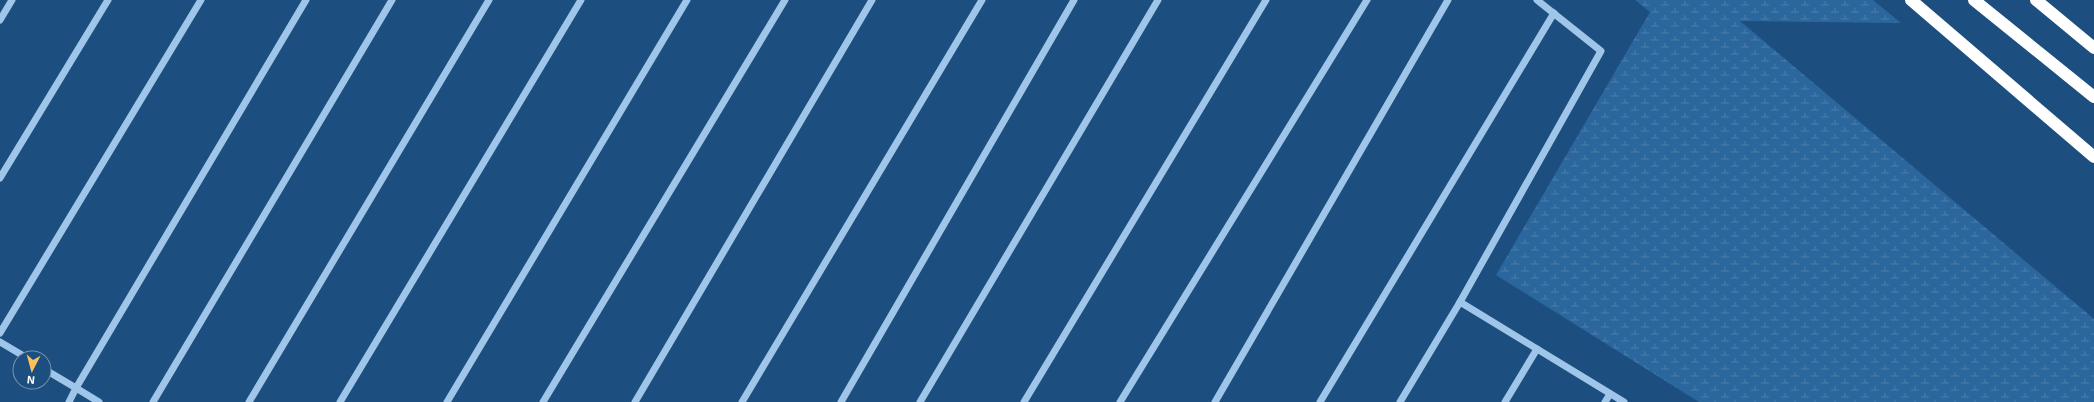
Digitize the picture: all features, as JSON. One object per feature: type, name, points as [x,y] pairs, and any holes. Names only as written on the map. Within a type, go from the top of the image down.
[{"type":"highway","points":[[1911,0],[2094,157]]},
{"type":"highway","points":[[1974,0],[2094,97]]},
{"type":"highway","points":[[2036,0],[2094,48]]},
{"type":"lane","points":[[0,20],[12,0]]},
{"type":"lane","points":[[0,178],[108,0]]},
{"type":"lane","points":[[0,333],[201,0]]},
{"type":"lane","points":[[69,402],[306,0]]},
{"type":"lane","points":[[153,402],[392,0]]},
{"type":"lane","points":[[249,402],[488,0]]},
{"type":"lane","points":[[340,402],[582,0]]},
{"type":"lane","points":[[447,402],[687,0]]},
{"type":"lane","points":[[543,402],[785,0]]},
{"type":"lane","points":[[635,402],[872,0]]},
{"type":"lane","points":[[742,402],[982,0]]},
{"type":"lane","points":[[841,402],[1074,0]]},
{"type":"lane","points":[[920,402],[1158,0]]},
{"type":"lane","points":[[1024,402],[1266,0]]},
{"type":"lane","points":[[1120,402],[1367,0]]},
{"type":"lane","points":[[1215,402],[1448,0]]},
{"type":"lane","points":[[1400,402],[1460,302],[1601,51],[1537,0]]},
{"type":"lane","points":[[1320,402],[1554,13]]},
{"type":"lane","points":[[1460,302],[1624,402]]},
{"type":"lane","points":[[0,342],[13,350]]},
{"type":"lane","points":[[1505,402],[1537,349]]},
{"type":"lane","points":[[52,373],[99,402]]},
{"type":"lane","points":[[1605,402],[1610,394]]},
{"type":"green space","points":[[1635,0],[1873,0],[1901,23],[1740,21],[2094,319],[2094,402],[1699,402],[1496,275],[1650,12]]}]
